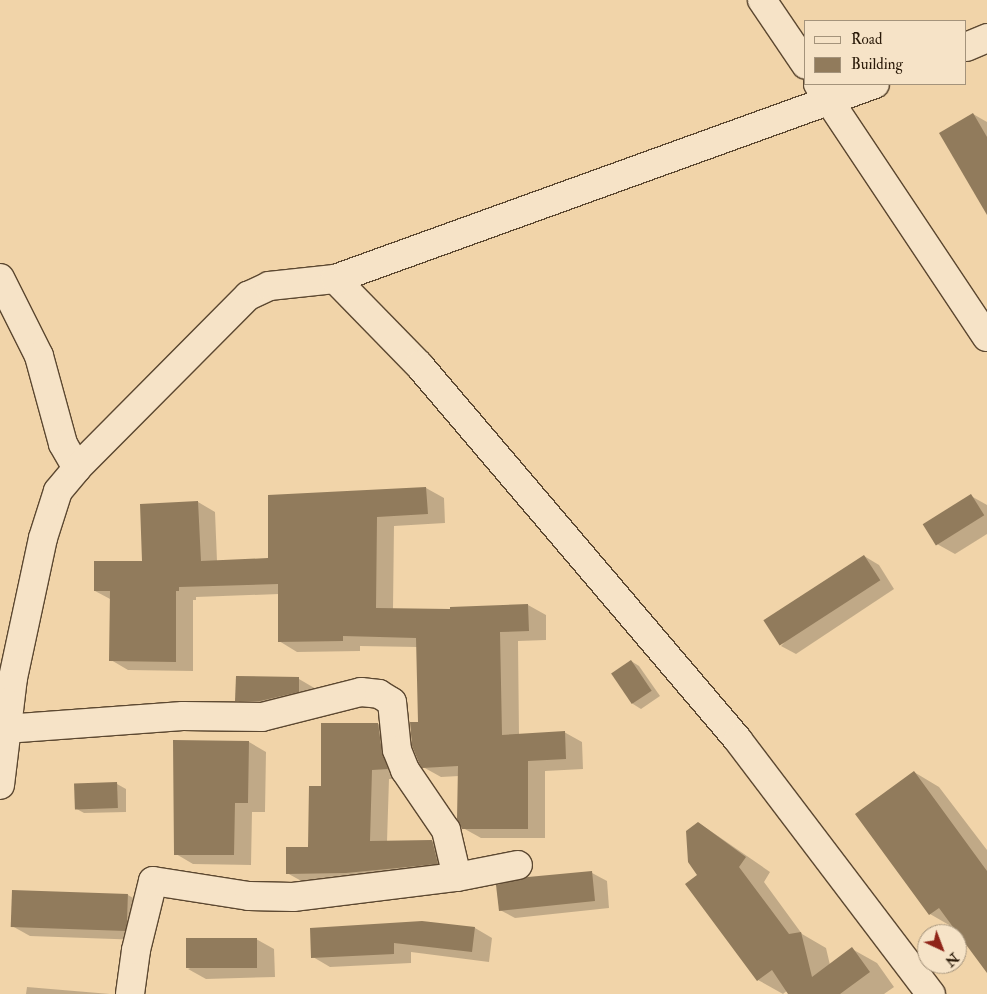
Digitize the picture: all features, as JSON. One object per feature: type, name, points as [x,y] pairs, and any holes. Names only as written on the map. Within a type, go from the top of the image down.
[{"type":"street","points":[[762,0],[804,62]]},
{"type":"street","points":[[967,47],[987,38]]},
{"type":"street","points":[[0,785],[5,729],[43,538],[58,491],[76,468],[248,296],[269,286],[335,279],[825,93],[869,85]]},
{"type":"street","points":[[825,93],[987,337]]},
{"type":"street","points":[[0,278],[39,356],[63,444],[76,468]]},
{"type":"street","points":[[335,279],[420,365],[738,740],[931,994]]},
{"type":"street","points":[[5,729],[183,716],[262,717],[361,692],[379,694],[392,702],[397,750],[404,770],[446,830],[457,876]]},
{"type":"street","points":[[130,994],[136,950],[153,881],[219,893],[293,897],[457,876],[518,865]]},
{"type":"building","points":[[973,113],[987,137],[987,215],[939,133]]},
{"type":"building","points":[[426,487],[428,514],[377,517],[376,608],[450,609],[450,607],[528,604],[529,631],[500,632],[502,735],[565,731],[566,759],[528,761],[528,829],[462,829],[457,819],[458,766],[422,768],[419,763],[412,746],[410,722],[418,722],[416,638],[343,636],[343,641],[278,642],[278,584],[179,587],[179,591],[176,591],[176,662],[109,661],[110,591],[94,591],[94,561],[142,561],[140,504],[198,501],[201,561],[268,558],[268,495]]},
{"type":"building","points":[[971,494],[984,515],[936,545],[923,524]]},
{"type":"building","points":[[864,555],[880,580],[780,646],[763,620]]},
{"type":"building","points":[[631,660],[652,691],[632,704],[611,673]]},
{"type":"building","points":[[236,676],[299,677],[299,692],[260,701],[235,701]]},
{"type":"building","points":[[321,723],[378,723],[382,752],[388,769],[372,770],[370,841],[432,840],[438,864],[346,873],[286,874],[286,847],[308,847],[309,786],[321,786]]},
{"type":"building","points":[[173,740],[249,741],[248,803],[235,803],[234,855],[174,855]]},
{"type":"building","points":[[914,771],[987,871],[987,973],[967,946],[967,924],[951,924],[939,908],[929,915],[855,814]]},
{"type":"building","points":[[117,782],[118,808],[75,809],[74,784]]},
{"type":"building","points":[[698,822],[746,857],[739,867],[789,934],[801,932],[812,977],[852,947],[870,972],[840,994],[788,994],[772,970],[757,981],[685,884],[697,875],[688,862],[686,831]]},
{"type":"building","points":[[592,871],[595,901],[499,911],[496,885],[528,877]]},
{"type":"building","points":[[12,890],[128,894],[127,931],[11,927]]},
{"type":"building","points":[[422,921],[475,927],[472,952],[394,943],[394,954],[311,958],[310,928]]},
{"type":"building","points":[[186,938],[257,938],[257,968],[186,968]]}]
